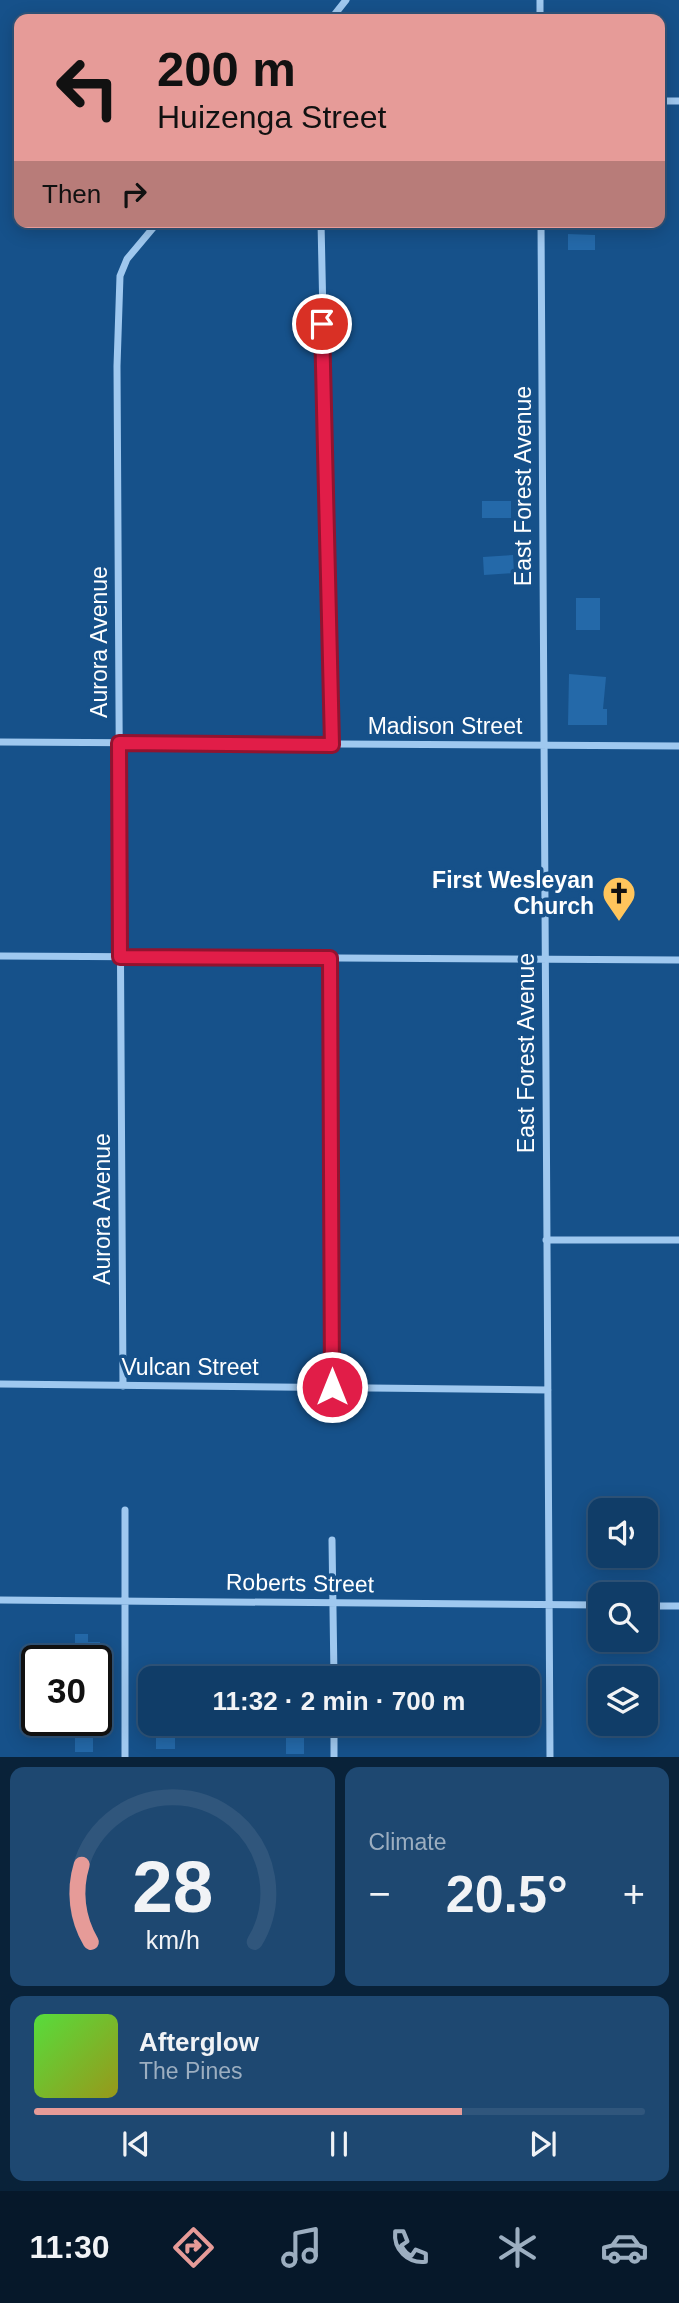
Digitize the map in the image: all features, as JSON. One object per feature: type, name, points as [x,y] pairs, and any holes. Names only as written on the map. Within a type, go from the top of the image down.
[{"type":"street","points":[[335,14],[346,0]]},
{"type":"street","name":"Aurora Avenue","points":[[123,1386],[117,366],[120,276],[127,259],[153,228]]},
{"type":"street","points":[[321,228],[332,745]]},
{"type":"street","name":"East Forest Avenue","points":[[541,228],[550,1757]]},
{"type":"street","name":"Madison Street","points":[[0,742],[679,747]]},
{"type":"street","points":[[0,956],[679,960]]},
{"type":"street","points":[[330,958],[332,1387]]},
{"type":"street","points":[[546,1240],[679,1240]]},
{"type":"street","name":"Vulcan Street","points":[[0,1384],[548,1390]]},
{"type":"street","points":[[124,1510],[125,1757]]},
{"type":"street","points":[[332,1540],[334,1666]]},
{"type":"street","name":"Roberts Street","points":[[0,1600],[588,1605]]},
{"type":"street","points":[[658,1606],[679,1606]]},
{"type":"street","points":[[334,1736],[334,1757]]},
{"type":"building","points":[[568,234],[595,235],[595,250],[568,250]]},
{"type":"building","points":[[482,501],[511,501],[511,518],[482,518]]},
{"type":"building","points":[[513,555],[514,573],[484,575],[483,557]]},
{"type":"building","points":[[576,598],[600,598],[600,630],[576,630]]},
{"type":"building","points":[[569,674],[606,677],[603,709],[607,709],[607,725],[568,725]]},
{"type":"building","points":[[75,1634],[88,1634],[88,1642],[100,1642],[100,1645],[75,1645]]},
{"type":"building","points":[[75,1736],[93,1736],[93,1752],[75,1752]]},
{"type":"building","points":[[156,1736],[175,1736],[175,1749],[156,1749]]},
{"type":"building","points":[[286,1736],[304,1736],[304,1754],[286,1754]]},
{"type":"place","name":"First Wesleyan Church","points":[[619,923]]},
{"type":"route","points":[[322,324],[332,745],[119,743],[120,957],[330,958],[332,1387]]}]
